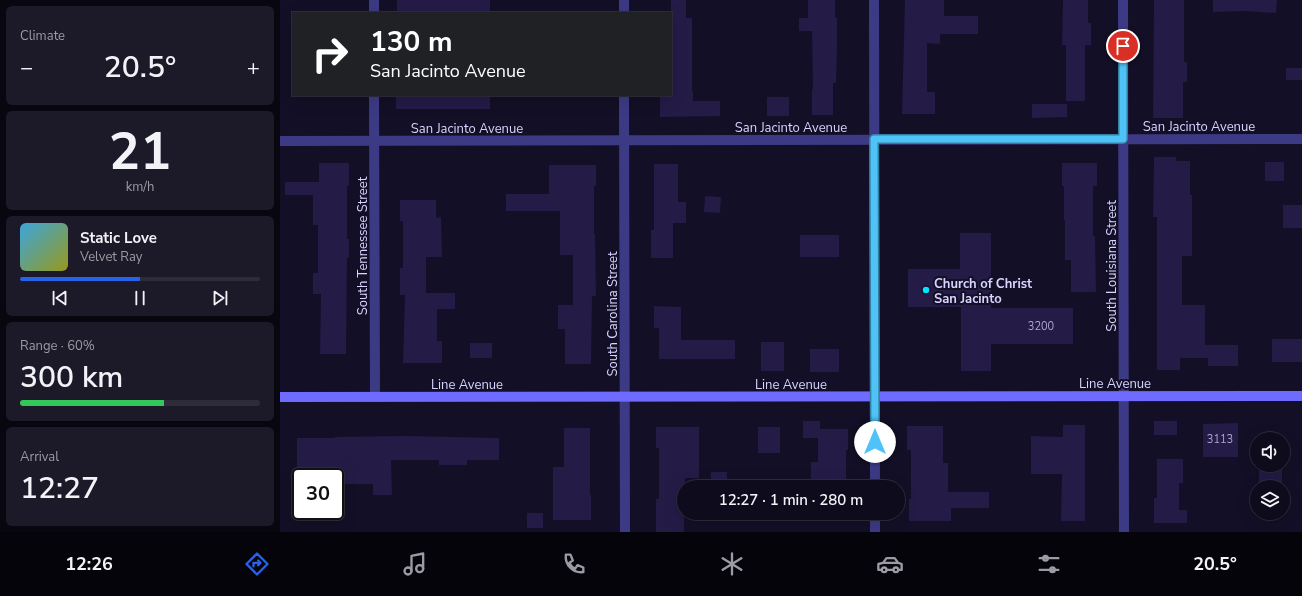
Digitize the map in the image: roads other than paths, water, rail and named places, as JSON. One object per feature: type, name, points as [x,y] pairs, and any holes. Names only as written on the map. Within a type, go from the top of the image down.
[{"type":"main road","name":"Line Avenue","points":[[280,397],[1302,396]]},
{"type":"street","points":[[374,0],[374,12]]},
{"type":"street","points":[[624,0],[624,12]]},
{"type":"street","points":[[874,0],[875,480]]},
{"type":"street","name":"South Louisiana Street","points":[[1123,0],[1124,532]]},
{"type":"street","name":"South Tennessee Street","points":[[374,96],[375,397]]},
{"type":"street","name":"South Carolina Street","points":[[624,96],[625,532]]},
{"type":"street","name":"San Jacinto Avenue","points":[[280,141],[1302,139]]},
{"type":"street","points":[[875,520],[875,532]]},
{"type":"place","name":"Church of Christ San Jacinto","points":[[926,290]]}]
